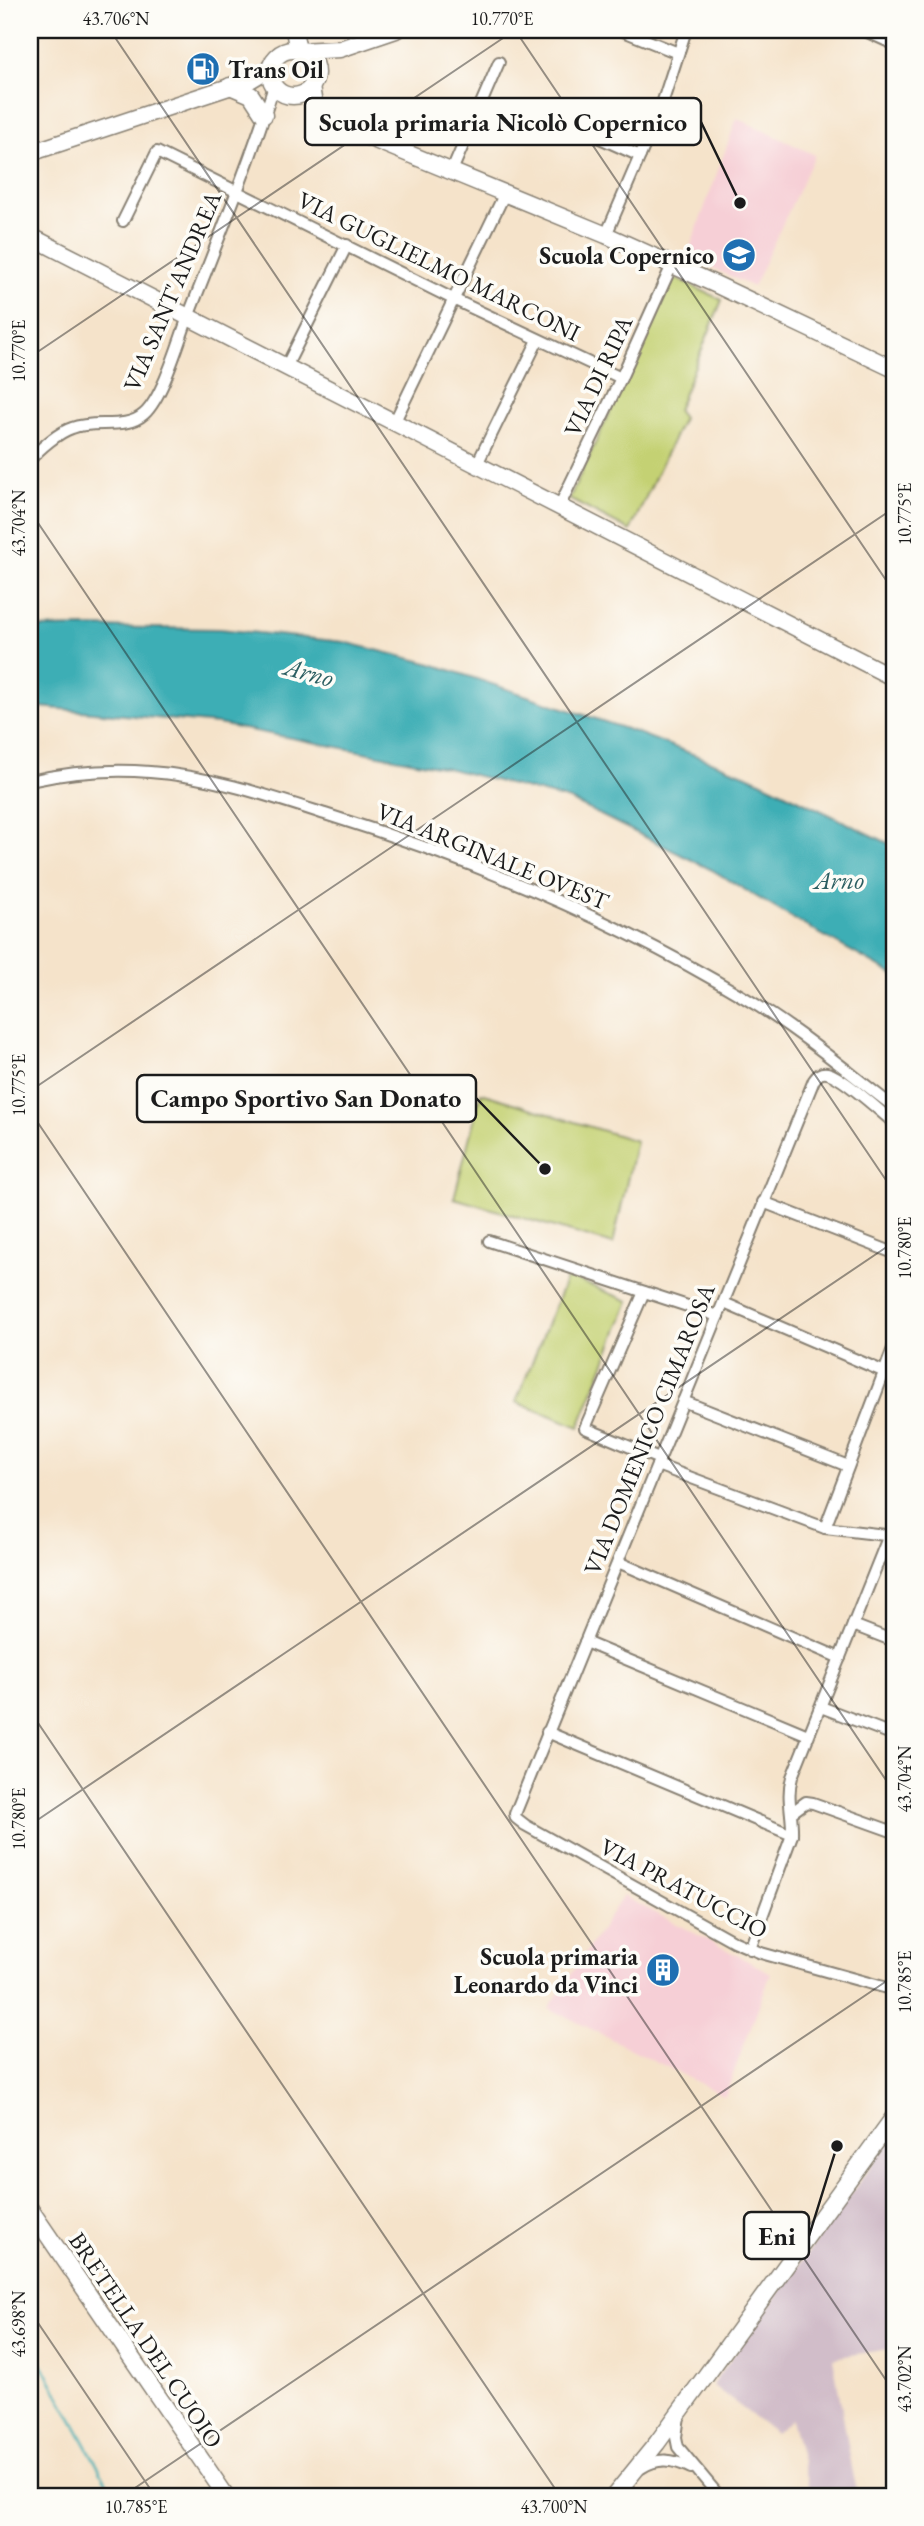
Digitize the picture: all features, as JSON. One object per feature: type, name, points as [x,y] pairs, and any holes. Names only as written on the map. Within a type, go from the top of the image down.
[{"type":"main road","name":"VIA SANT'ANDREA","points":[[292,30],[298,51]]},
{"type":"main road","name":"VIA SANT'ANDREA","points":[[273,86],[292,30]]},
{"type":"main road","points":[[230,86],[251,95],[273,86],[287,51],[340,49],[396,30]]},
{"type":"main road","points":[[30,153],[250,80],[295,96],[340,49]]},
{"type":"main road","points":[[298,51],[310,59],[314,107],[321,117],[606,236],[894,369]]},
{"type":"main road","points":[[30,236],[890,676]]},
{"type":"main road","points":[[614,2496],[656,2451],[682,2407],[894,2117]]},
{"type":"main road","name":"BRETELLA DEL CUOIO","points":[[30,2209],[226,2496]]},
{"type":"street","points":[[621,30],[678,53]]},
{"type":"street","points":[[606,236],[661,107],[686,30]]},
{"type":"street","points":[[863,30],[894,44]]},
{"type":"street","points":[[451,173],[499,62]]},
{"type":"street","name":"VIA SANT'ANDREA","points":[[30,460],[70,428],[86,424],[119,424],[135,419],[153,402],[238,191],[273,86]]},
{"type":"street","points":[[582,130],[640,156]]},
{"type":"street","name":"VIA GUGLIELMO MARCONI","points":[[123,221],[157,152],[453,299],[621,378]]},
{"type":"street","points":[[394,423],[505,193]]},
{"type":"street","points":[[286,367],[347,245]]},
{"type":"street","name":"VIA DI RIPA","points":[[560,505],[671,265]]},
{"type":"street","points":[[477,464],[538,340]]},
{"type":"street","points":[[890,676],[894,658]]},
{"type":"street","name":"VIA ARGINALE OVEST","points":[[30,781],[111,771],[152,772],[188,777],[268,796],[359,824],[447,857],[620,930],[722,985],[793,1030],[894,1107]]},
{"type":"street","name":"VIA DOMENICO CIMAROSA","points":[[517,1806],[814,1080],[818,1074],[823,1073],[835,1077],[894,1123]]},
{"type":"street","points":[[763,1202],[894,1253]]},
{"type":"street","points":[[489,1241],[718,1316]]},
{"type":"street","points":[[644,1292],[585,1428],[658,1462],[825,1528],[892,1535],[808,1735],[789,1789],[792,1835],[750,1949]]},
{"type":"street","points":[[724,1303],[890,1374]]},
{"type":"street","points":[[825,1528],[847,1469],[890,1374],[894,1346]]},
{"type":"street","points":[[683,1401],[847,1469]]},
{"type":"street","points":[[618,1562],[840,1658]]},
{"type":"street","points":[[853,1625],[894,1641]]},
{"type":"street","points":[[585,1642],[808,1735]]},
{"type":"street","points":[[821,1707],[894,1735]]},
{"type":"street","points":[[547,1732],[792,1835]]},
{"type":"street","points":[[791,1813],[806,1802],[813,1802],[894,1832]]},
{"type":"street","name":"VIA PRATUCCIO","points":[[517,1806],[516,1818],[525,1825],[750,1949],[894,1990]]},
{"type":"street","points":[[678,2447],[677,2423],[682,2407]]},
{"type":"street","points":[[656,2451],[669,2443],[678,2447],[719,2496]]},
{"type":"street","points":[[656,2451],[697,2470]]},
{"type":"shaded area","points":[[737,118],[815,155],[753,287],[687,256]]},
{"type":"shaded area","points":[[623,1896],[771,1973],[725,2096],[549,2008]]},
{"type":"shaded area","points":[[894,2134],[894,2348],[833,2358],[857,2496],[811,2496],[791,2419],[775,2433],[712,2385]]},
{"type":"green space","points":[[673,277],[722,300],[677,410],[683,418],[630,531],[569,499]]},
{"type":"green space","points":[[481,1093],[636,1141],[613,1244],[454,1198]]},
{"type":"green space","points":[[567,1276],[629,1301],[579,1427],[516,1402]]},
{"type":"water","name":"Arno","points":[[30,628],[220,629],[344,642],[432,664],[635,732],[752,777],[894,846],[894,975],[712,870],[570,800],[447,768],[218,724],[30,706]]},
{"type":"waterway","points":[[30,2342],[114,2496]]},
{"type":"place","name":"Trans Oil","points":[[203,69]]},
{"type":"place","name":"Scuola primaria Nicolò Copernico","points":[[740,203]]},
{"type":"place","name":"Scuola Copernico","points":[[739,255]]},
{"type":"place","name":"Campo Sportivo San Donato","points":[[545,1169]]},
{"type":"place","name":"Scuola primaria Leonardo da Vinci","points":[[663,1970]]},
{"type":"place","name":"Eni","points":[[837,2146]]}]
